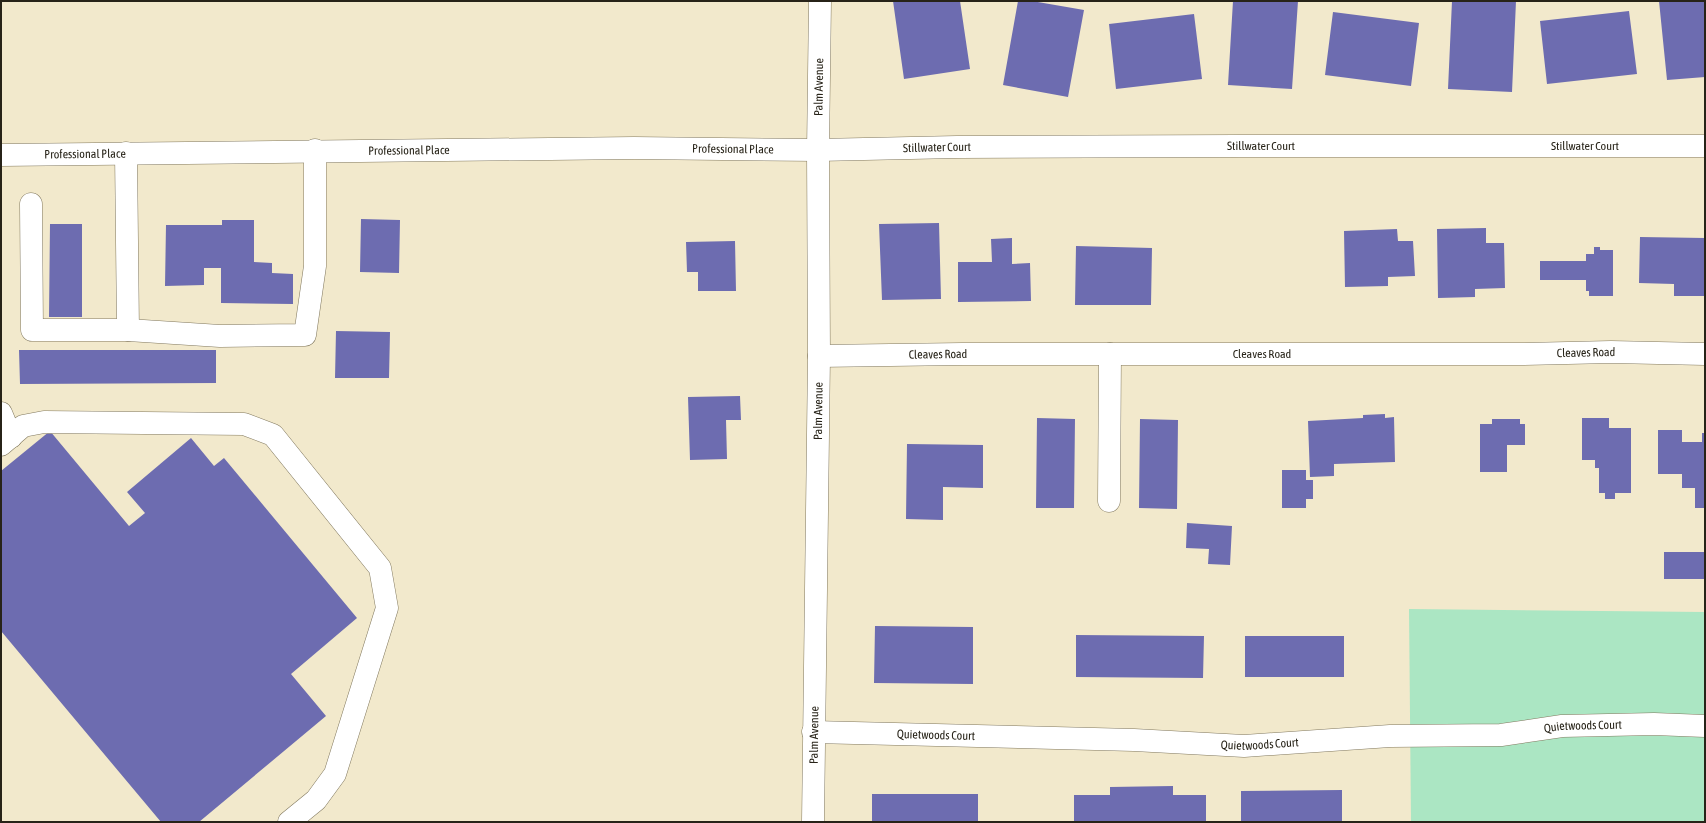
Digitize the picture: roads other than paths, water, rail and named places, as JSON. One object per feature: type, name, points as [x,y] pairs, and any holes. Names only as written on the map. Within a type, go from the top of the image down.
[{"type":"street","name":"Palm Avenue","points":[[813,822],[819,356],[818,150],[820,1]]},
{"type":"street","name":"Stillwater Court","points":[[818,150],[957,147],[1705,146]]},
{"type":"street","name":"Professional Place","points":[[1,155],[315,150],[626,148],[818,150]]},
{"type":"street","points":[[31,204],[32,330],[128,330],[220,336],[305,335],[314,266],[315,150]]},
{"type":"street","points":[[126,153],[128,330]]},
{"type":"street","name":"Cleaves Road","points":[[819,356],[962,354],[1523,354],[1611,352],[1705,354]]},
{"type":"street","points":[[1108,501],[1110,354]]},
{"type":"street","points":[[1,413],[6,441],[24,426],[44,422],[244,424],[273,435],[380,568],[387,608],[335,774],[316,800],[289,822]]},
{"type":"street","name":"Quietwoods Court","points":[[813,732],[1134,740],[1244,746],[1390,736],[1501,735],[1562,726],[1654,724],[1705,726]]}]
